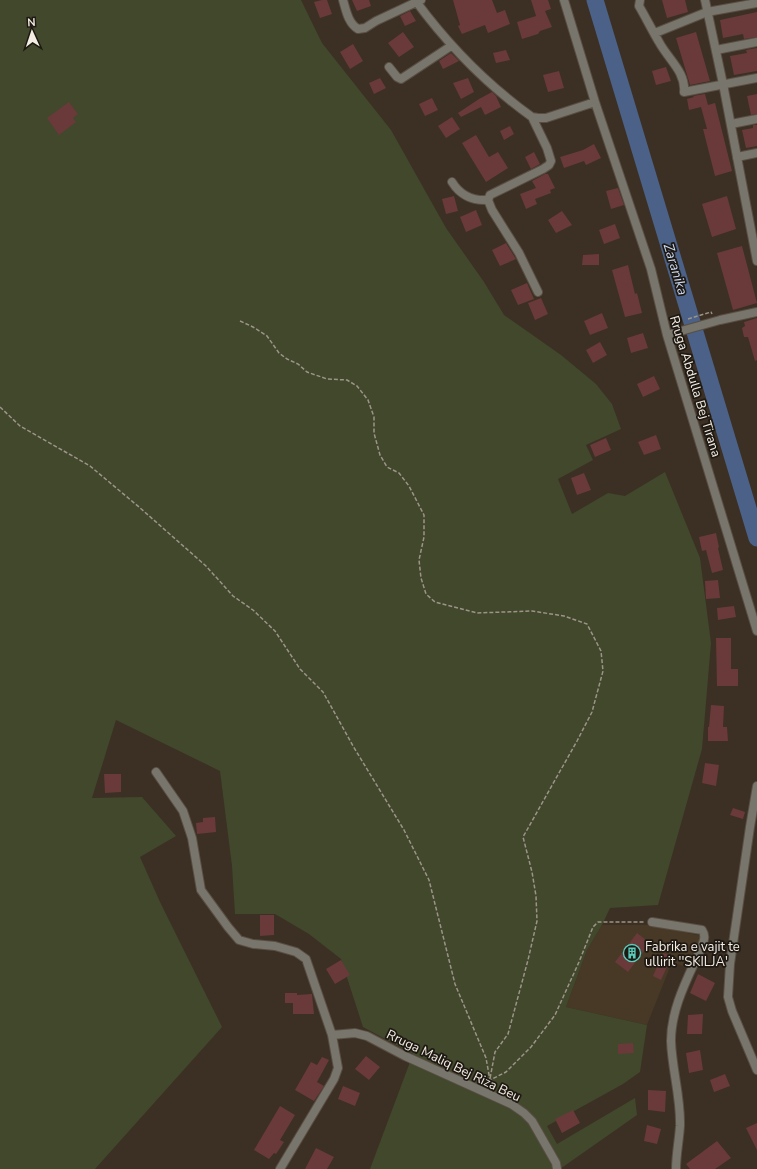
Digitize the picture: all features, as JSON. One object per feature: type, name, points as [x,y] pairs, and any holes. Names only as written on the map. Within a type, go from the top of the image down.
[{"type":"street","points":[[343,0],[351,23],[358,29],[365,28],[376,21],[418,1],[451,46],[491,85],[532,117],[547,148],[551,161],[543,169],[490,195],[488,200]]},
{"type":"street","name":"Rruga Abdulla Bej Tirana","points":[[564,0],[651,269],[667,335],[757,631]]},
{"type":"street","points":[[640,0],[639,6],[655,33],[659,43],[676,65],[685,86],[684,92],[757,78]]},
{"type":"street","points":[[705,0],[724,84],[757,261]]},
{"type":"street","points":[[655,33],[707,12],[757,2]]},
{"type":"street","points":[[716,50],[757,42]]},
{"type":"street","points":[[390,67],[397,77],[401,79],[451,46]]},
{"type":"street","points":[[532,117],[546,118],[596,102]]},
{"type":"street","points":[[731,124],[757,119]]},
{"type":"street","points":[[737,157],[757,153]]},
{"type":"street","points":[[452,182],[456,190],[463,194],[479,201],[488,200]]},
{"type":"street","points":[[488,200],[538,292]]},
{"type":"street","points":[[667,335],[720,320],[757,312]]},
{"type":"street","points":[[156,772],[183,811],[192,838],[201,890],[239,940],[253,944],[275,946],[296,952],[306,959],[332,1035],[338,1068],[334,1079],[280,1169]]},
{"type":"street","points":[[757,786],[730,964],[728,997],[732,1011],[757,1070]]},
{"type":"street","points":[[652,922],[702,930],[705,938],[675,1011],[672,1028],[680,1126],[676,1169]]},
{"type":"street","name":"Rruga Maliq Bej Riza Beu","points":[[332,1035],[354,1032],[367,1036],[405,1056],[510,1104],[524,1113],[532,1121],[556,1163],[557,1169]]},
{"type":"path","points":[[684,320],[711,312]]},
{"type":"path","points":[[240,321],[254,327],[267,336],[279,353],[287,360],[298,364],[306,372],[327,379],[347,380],[357,386],[368,400],[374,417],[374,433],[380,455],[387,467],[399,473],[409,486],[424,515],[424,537],[419,560],[421,578],[426,594],[435,602],[477,614],[532,611],[564,616],[587,624],[601,651],[603,671],[592,712],[523,837],[532,872],[536,896],[536,921],[528,960],[508,1034],[495,1052],[486,1093]]},
{"type":"path","points":[[0,407],[20,426],[90,466],[206,566],[233,596],[254,610],[275,631],[300,669],[323,692],[353,746],[404,830],[428,880],[455,984],[486,1058],[490,1080]]},
{"type":"path","points":[[490,1080],[506,1072],[531,1047],[555,1015],[580,962],[593,927],[598,922],[652,922]]},
{"type":"shaded area","name":"Fabrika e vajit te ullirit ''SKILJA'","points":[[602,925],[649,925],[702,936],[691,969],[672,962],[647,1025],[566,1007],[587,950]]},
{"type":"green space","points":[[0,0],[301,0],[322,43],[391,130],[446,228],[484,282],[504,315],[561,355],[596,384],[612,404],[621,429],[586,445],[593,460],[558,479],[572,514],[608,493],[625,496],[665,472],[700,558],[711,643],[702,749],[658,905],[610,908],[587,950],[566,1007],[647,1025],[640,1072],[623,1084],[547,1126],[557,1144],[635,1098],[637,1115],[560,1169],[370,1169],[413,1054],[363,1027],[341,959],[309,934],[275,914],[235,914],[232,866],[220,771],[116,720],[92,798],[142,797],[176,836],[140,857],[160,902],[222,1027],[95,1169],[0,1169]]},
{"type":"building","points":[[327,0],[332,14],[320,18],[314,2]]},
{"type":"building","points":[[352,0],[369,0],[371,6],[357,11]]},
{"type":"building","points":[[453,0],[492,0],[497,13],[505,10],[510,24],[488,33],[485,25],[462,34],[458,26],[460,25]]},
{"type":"building","points":[[531,0],[548,0],[551,9],[545,11],[552,27],[540,31],[538,34],[522,39],[517,22],[536,16]]},
{"type":"building","points":[[662,0],[685,0],[688,12],[667,18]]},
{"type":"building","points":[[410,11],[416,21],[405,26],[400,16]]},
{"type":"building","points":[[757,12],[757,37],[744,39],[743,34],[723,38],[720,20]]},
{"type":"building","points":[[403,32],[414,47],[399,57],[388,43]]},
{"type":"building","points":[[696,32],[710,81],[690,85],[676,38]]},
{"type":"building","points":[[353,44],[363,61],[350,69],[340,52]]},
{"type":"building","points":[[757,48],[757,71],[734,75],[730,56],[747,53],[746,50]]},
{"type":"building","points":[[506,50],[510,60],[496,63],[493,53]]},
{"type":"building","points":[[451,53],[459,61],[443,69],[439,61]]},
{"type":"building","points":[[666,67],[671,81],[656,85],[652,71]]},
{"type":"building","points":[[559,71],[564,88],[548,92],[543,75]]},
{"type":"building","points":[[380,78],[386,88],[374,94],[369,83]]},
{"type":"building","points":[[468,78],[474,92],[461,99],[453,83]]},
{"type":"building","points":[[492,92],[496,96],[501,107],[485,115],[481,107],[461,117],[458,113],[479,99]]},
{"type":"building","points":[[705,94],[708,105],[715,103],[732,171],[715,176],[703,129],[707,129],[701,107],[689,110],[687,99],[694,97],[693,96]]},
{"type":"building","points":[[757,94],[757,114],[751,115],[747,96]]},
{"type":"building","points":[[432,98],[438,110],[425,116],[419,104]]},
{"type":"building","points":[[69,102],[78,114],[73,118],[76,122],[59,135],[47,118]]},
{"type":"building","points":[[452,117],[460,129],[446,138],[438,126]]},
{"type":"building","points":[[753,125],[757,125],[757,146],[746,148],[742,130],[753,128]]},
{"type":"building","points":[[510,126],[514,134],[504,140],[500,131]]},
{"type":"building","points":[[476,135],[489,157],[498,152],[508,168],[486,182],[462,143]]},
{"type":"building","points":[[594,144],[601,158],[586,165],[584,161],[564,168],[560,157],[583,150]]},
{"type":"building","points":[[534,152],[540,164],[531,169],[525,157]]},
{"type":"building","points":[[545,174],[548,174],[555,188],[550,190],[551,193],[535,199],[537,204],[526,209],[520,194],[536,188],[532,181]]},
{"type":"building","points":[[618,188],[624,205],[611,209],[606,191]]},
{"type":"building","points":[[454,196],[458,211],[446,214],[442,199]]},
{"type":"building","points":[[727,196],[736,229],[712,237],[702,204]]},
{"type":"building","points":[[476,210],[482,225],[466,232],[460,217]]},
{"type":"building","points":[[562,211],[572,225],[556,233],[548,220]]},
{"type":"building","points":[[615,224],[620,238],[604,244],[599,230]]},
{"type":"building","points":[[506,243],[516,259],[500,266],[492,250]]},
{"type":"building","points":[[742,246],[757,303],[733,310],[717,253]]},
{"type":"building","points":[[599,254],[599,265],[582,265],[583,255]]},
{"type":"building","points":[[628,265],[635,294],[637,293],[642,313],[625,317],[612,270]]},
{"type":"building","points":[[527,283],[534,299],[518,305],[511,290]]},
{"type":"building","points":[[541,298],[548,314],[535,320],[528,303]]},
{"type":"building","points":[[602,313],[608,328],[590,335],[584,321]]},
{"type":"building","points":[[757,318],[757,360],[755,361],[748,337],[744,337],[742,328],[745,326],[744,322]]},
{"type":"building","points":[[643,333],[648,348],[631,353],[627,338]]},
{"type":"building","points":[[600,342],[607,355],[593,363],[586,350]]},
{"type":"building","points":[[654,376],[660,389],[643,397],[637,384]]},
{"type":"building","points":[[656,435],[661,449],[644,455],[638,442]]},
{"type":"building","points":[[606,438],[611,450],[595,457],[590,445]]},
{"type":"building","points":[[584,473],[591,490],[577,495],[571,478]]},
{"type":"building","points":[[716,533],[723,570],[712,573],[706,550],[702,551],[699,537]]},
{"type":"building","points":[[718,580],[720,598],[706,599],[705,581]]},
{"type":"building","points":[[734,606],[736,617],[718,620],[717,608]]},
{"type":"building","points":[[716,638],[731,638],[731,669],[738,669],[738,686],[717,686]]},
{"type":"building","points":[[711,705],[724,706],[723,727],[727,727],[728,741],[708,741]]},
{"type":"building","points":[[705,763],[719,765],[716,786],[702,783]]},
{"type":"building","points":[[104,774],[121,774],[121,792],[105,793]]},
{"type":"building","points":[[733,808],[745,812],[743,819],[730,815]]},
{"type":"building","points":[[215,817],[216,832],[197,834],[196,823],[203,822],[203,818]]},
{"type":"building","points":[[260,915],[274,915],[274,935],[260,936]]},
{"type":"building","name":"Fabrika e vajit te ullirit ''SKILJA'","points":[[637,933],[650,943],[628,972],[615,962]]},
{"type":"building","points":[[663,953],[672,956],[661,980],[653,976]]},
{"type":"building","points":[[341,960],[350,975],[335,984],[326,969]]},
{"type":"building","points":[[698,974],[715,983],[706,1001],[690,993]]},
{"type":"building","points":[[285,993],[297,993],[297,995],[312,994],[314,1014],[293,1014],[293,1003],[285,1003]]},
{"type":"building","points":[[703,1014],[702,1034],[687,1034],[688,1015]]},
{"type":"building","points":[[633,1043],[634,1053],[618,1054],[618,1044]]},
{"type":"building","points":[[700,1050],[703,1070],[689,1073],[686,1053]]},
{"type":"building","points":[[366,1056],[380,1067],[369,1080],[355,1069]]},
{"type":"building","points":[[322,1057],[329,1060],[317,1082],[324,1086],[314,1101],[295,1090],[311,1062],[317,1065]]},
{"type":"building","points":[[725,1074],[730,1086],[714,1092],[710,1080]]},
{"type":"building","points":[[343,1086],[360,1093],[355,1106],[338,1099]]},
{"type":"building","points":[[648,1090],[666,1091],[665,1112],[648,1110]]},
{"type":"building","points":[[280,1106],[295,1115],[280,1140],[284,1142],[276,1154],[274,1153],[269,1159],[254,1150]]},
{"type":"building","points":[[573,1110],[580,1123],[562,1133],[555,1119]]},
{"type":"building","points":[[757,1123],[757,1150],[746,1128]]},
{"type":"building","points":[[647,1125],[661,1129],[657,1144],[644,1141]]},
{"type":"building","points":[[717,1141],[731,1158],[715,1169],[690,1169],[686,1164]]},
{"type":"building","points":[[316,1148],[334,1157],[327,1169],[305,1169]]},
{"type":"waterway","name":"Zaranika","points":[[595,0],[757,538]]},
{"type":"place","name":"Fabrika e vajit te ullirit ''SKILJA'","points":[[632,953]]}]
